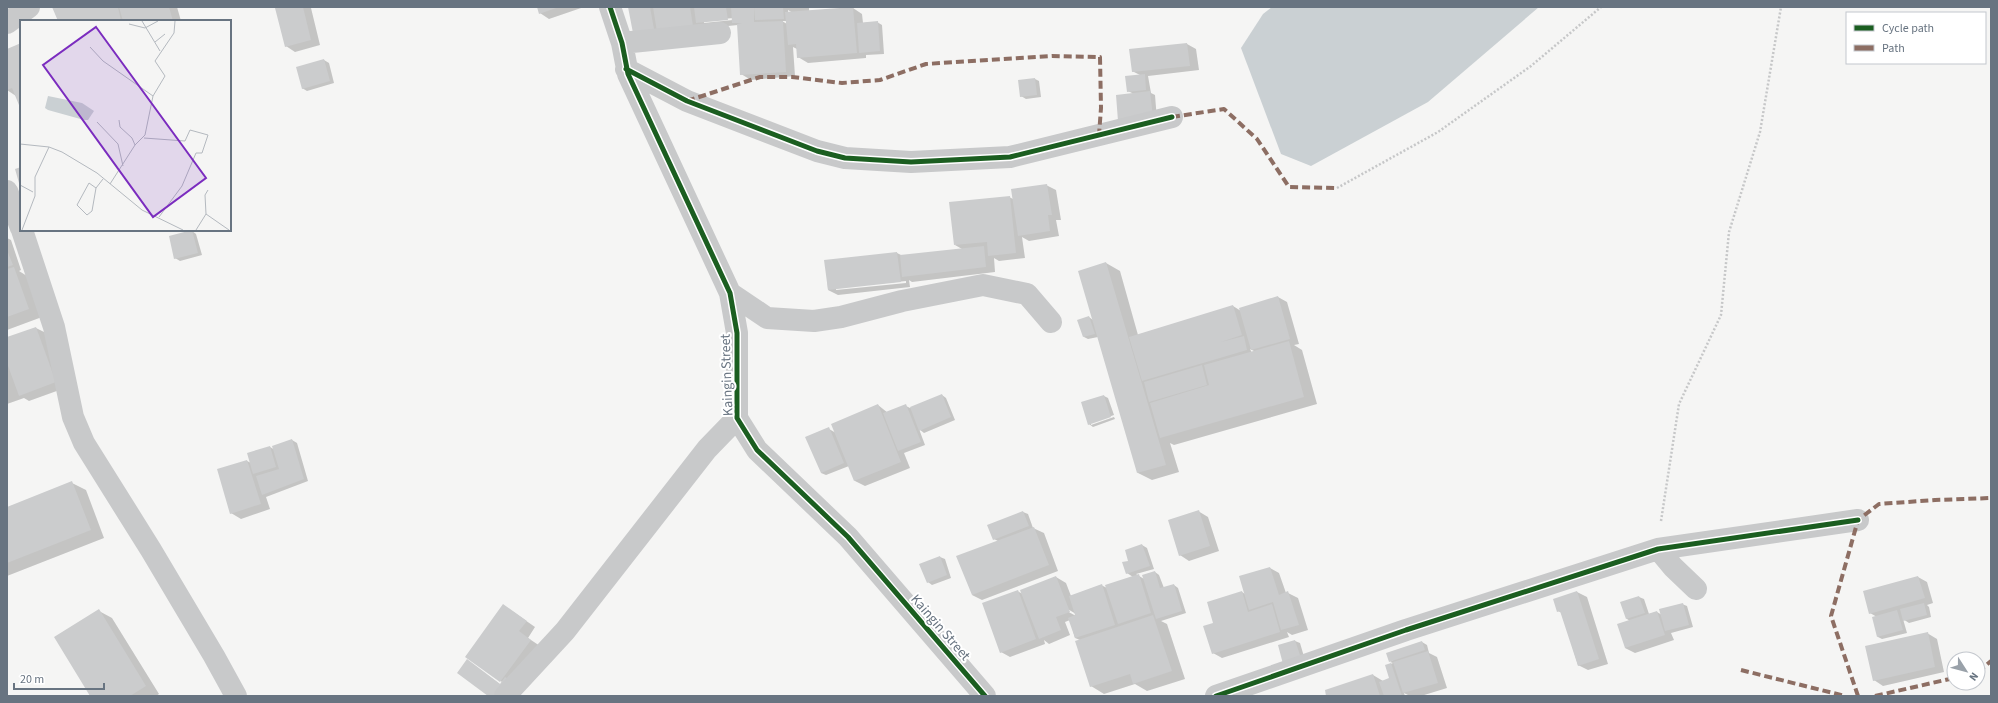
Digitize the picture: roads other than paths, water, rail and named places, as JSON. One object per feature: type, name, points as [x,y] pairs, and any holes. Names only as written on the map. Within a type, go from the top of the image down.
[{"type":"street","points":[[7,23],[29,7]]},
{"type":"street","name":"Kaingin Street","points":[[610,7],[622,43],[626,69],[730,293],[737,333],[737,418],[756,450],[848,536],[986,696]]},
{"type":"street","points":[[622,43],[720,33]]},
{"type":"street","points":[[626,69],[687,101],[817,151],[845,158],[911,162],[1010,156],[1172,117]]},
{"type":"street","points":[[7,191],[20,226]]},
{"type":"street","points":[[22,231],[54,327],[73,417],[84,443],[151,550],[236,696]]},
{"type":"street","points":[[730,293],[767,318],[814,321],[841,317],[902,301],[983,285],[1027,294],[1051,322]]},
{"type":"street","points":[[505,696],[565,631],[707,449],[737,418]]},
{"type":"street","points":[[1216,696],[1406,630],[1658,549],[1858,520]]},
{"type":"street","points":[[1658,549],[1673,567],[1696,589]]}]
